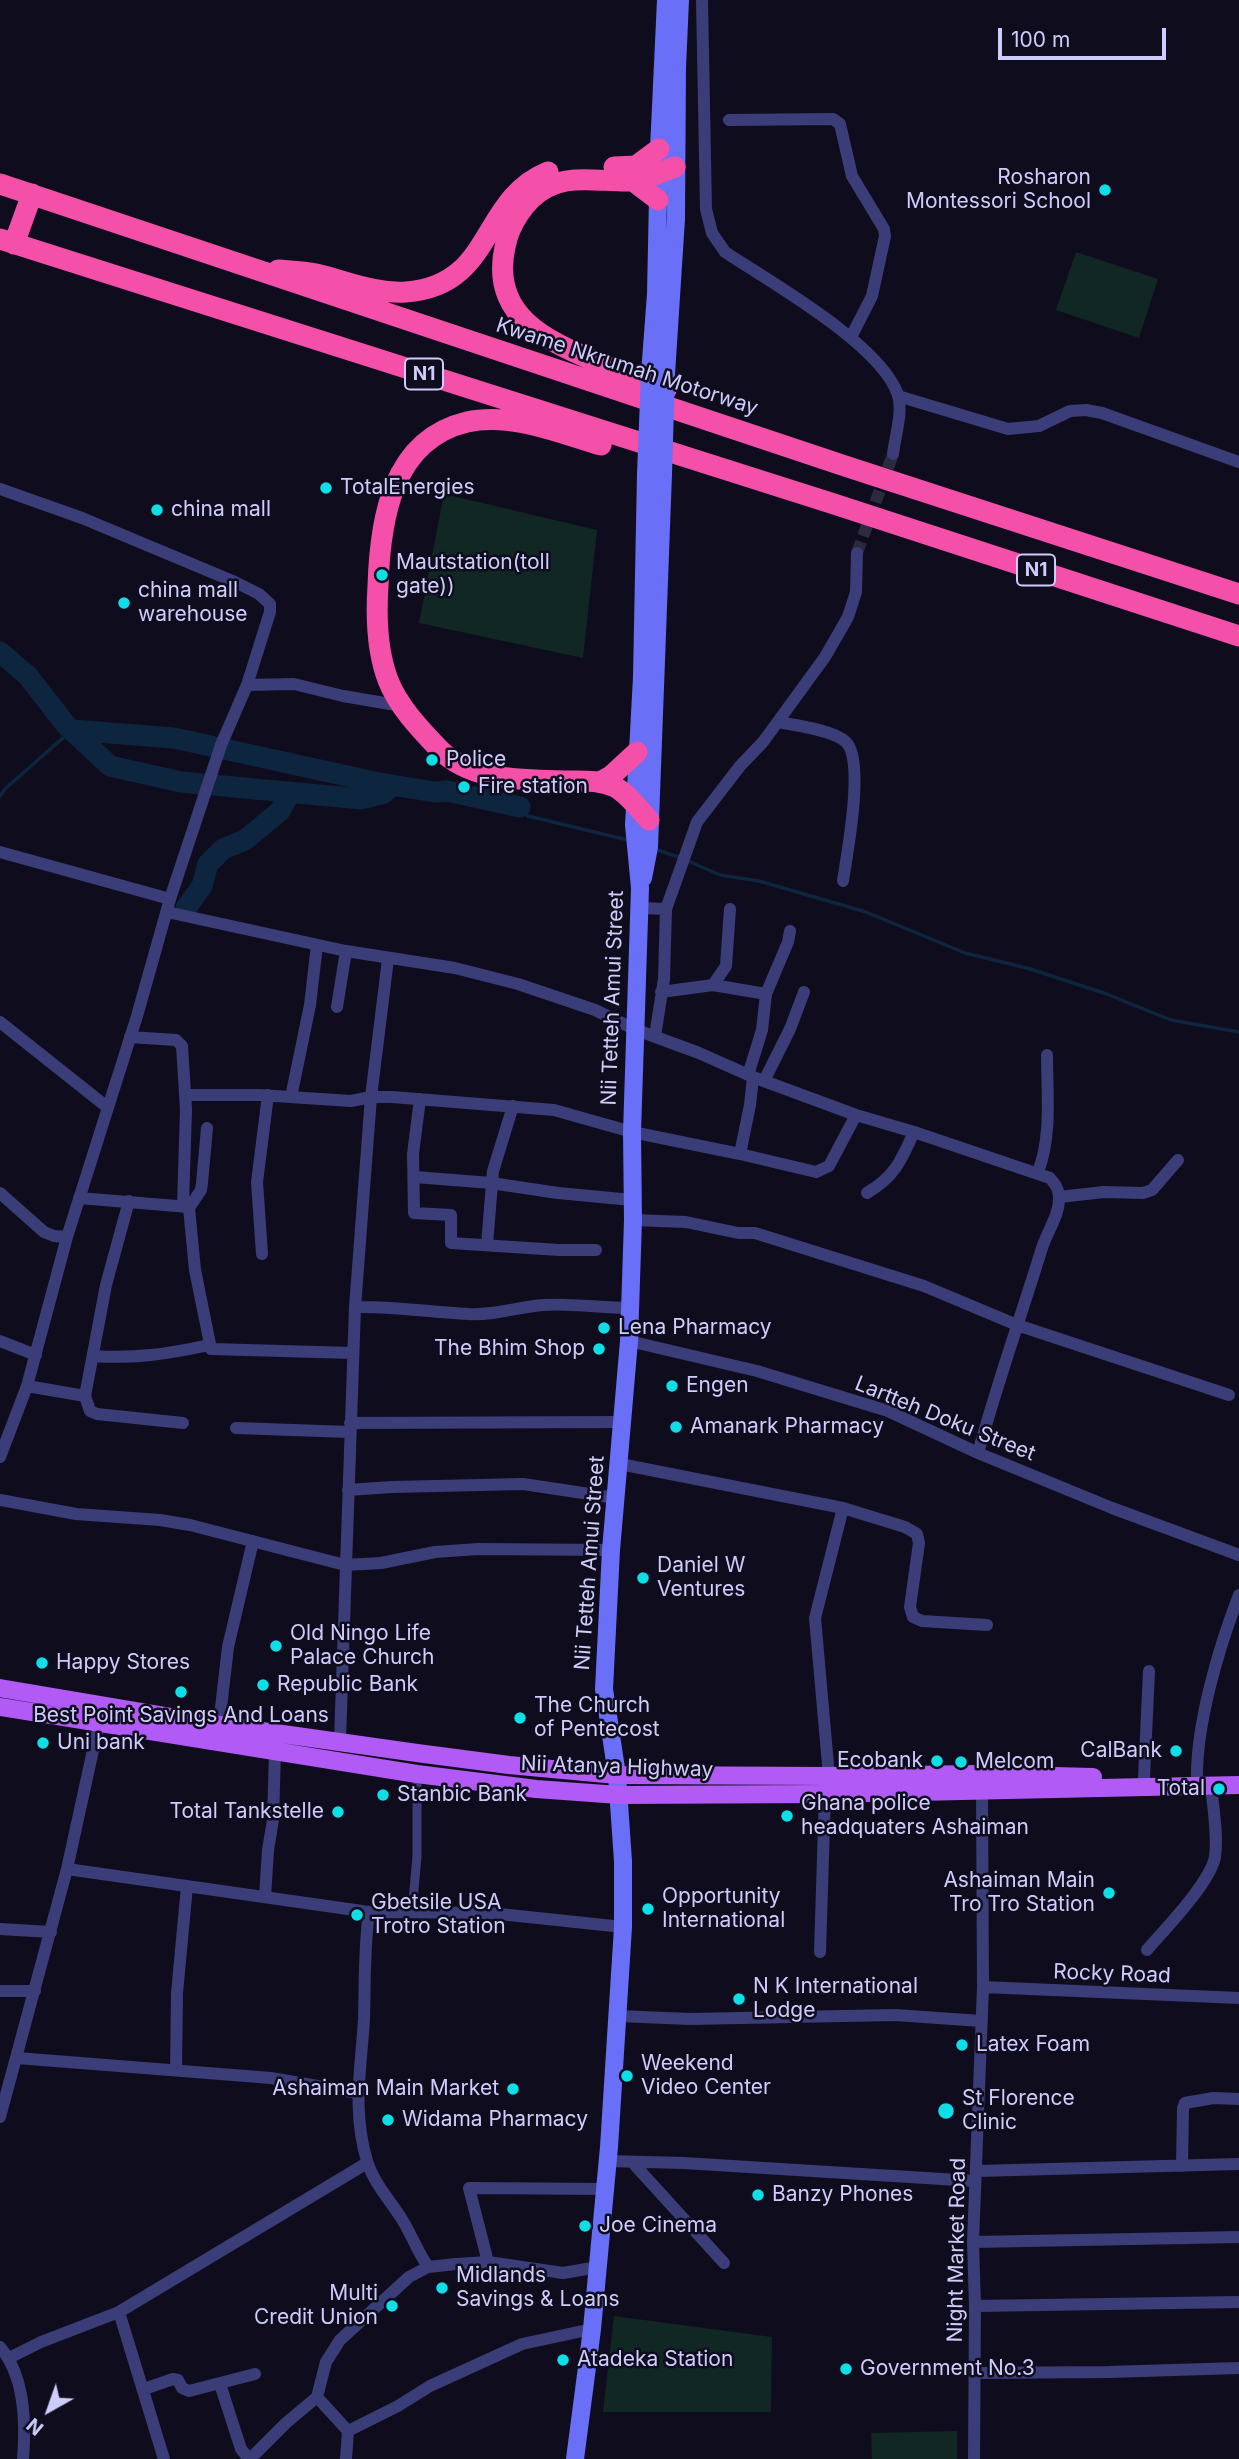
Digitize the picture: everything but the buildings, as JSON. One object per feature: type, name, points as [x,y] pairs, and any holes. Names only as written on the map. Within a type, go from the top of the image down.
[{"type":"highway","points":[[251,269],[302,271],[388,292],[434,288],[447,282],[472,260],[508,203],[532,180],[546,173],[578,167],[636,166],[659,149]]},
{"type":"highway","points":[[667,170],[633,181],[568,181],[547,187],[530,200],[509,233],[502,265],[503,284],[509,301],[519,317],[532,328],[569,350],[803,444],[845,466]]},
{"type":"highway","points":[[633,181],[658,201]]},
{"type":"highway","name":"Kwame Nkrumah Motorway","points":[[0,184],[845,466],[1239,594]]},
{"type":"highway","points":[[7,241],[32,194]]},
{"type":"highway","name":"N1","points":[[7,241],[1239,636]]},
{"type":"highway","points":[[649,820],[618,789],[600,782],[492,777],[454,760],[440,750],[402,706],[388,680],[382,658],[377,608],[383,518],[402,471],[424,445],[456,426],[486,420],[523,424],[779,497],[834,505]]},
{"type":"highway","points":[[600,782],[611,776],[637,752]]},
{"type":"main road","points":[[658,374],[676,219],[667,170],[659,149],[666,0]]},
{"type":"main road","points":[[667,170],[680,0]]},
{"type":"main road","name":"Nii Tetteh Amui Street","points":[[575,2459],[598,2267],[623,1927],[619,1795],[604,1689],[611,1550],[629,1341],[633,1220],[632,1132],[640,908],[635,804],[655,474],[658,201],[667,170]]},
{"type":"main road","points":[[640,888],[647,863],[649,820],[655,474]]},
{"type":"main road","points":[[0,1688],[219,1725],[509,1765],[617,1775],[827,1785],[977,1774],[1204,1782],[1239,1779]]},
{"type":"main road","name":"Nii Atanya Highway","points":[[0,1707],[417,1774],[536,1789],[619,1795],[827,1785],[982,1789],[1204,1782],[1239,1785]]},
{"type":"street","points":[[702,0],[706,209],[712,233],[725,252],[851,337],[879,364],[898,396],[899,412],[892,454]]},
{"type":"street","points":[[729,120],[833,119],[840,124],[852,176],[884,229],[885,236],[872,296],[851,337]]},
{"type":"street","points":[[898,396],[1008,429],[1039,426],[1070,411],[1102,413],[1239,462]]},
{"type":"street","points":[[0,489],[82,518],[235,582],[266,598],[270,604],[270,612],[247,685],[221,746],[170,899],[67,1237],[27,1386],[0,1457]]},
{"type":"street","points":[[655,1036],[664,971],[666,909],[697,822],[778,722],[825,657],[848,617],[856,592],[857,553]]},
{"type":"street","points":[[247,685],[293,684],[402,706]]},
{"type":"street","points":[[778,722],[837,736],[846,742],[852,753],[852,823],[843,881]]},
{"type":"street","points":[[0,852],[170,899]]},
{"type":"street","points":[[640,908],[666,909]]},
{"type":"street","points":[[713,985],[726,966],[730,909]]},
{"type":"street","points":[[167,912],[346,951],[455,968],[518,984],[595,1010],[755,1078],[856,1115],[1050,1178],[1057,1187],[1057,1209],[1046,1235],[978,1454]]},
{"type":"street","points":[[740,1154],[755,1078],[766,993],[788,943],[790,931]]},
{"type":"street","points":[[291,1097],[310,1005],[317,945]]},
{"type":"street","points":[[337,1007],[346,951]]},
{"type":"street","points":[[340,1740],[355,1307],[371,1097],[388,959]]},
{"type":"street","points":[[661,992],[713,985],[766,993]]},
{"type":"street","points":[[755,1078],[785,1040],[804,992]]},
{"type":"street","points":[[0,1022],[107,1107]]},
{"type":"street","points":[[130,1037],[176,1040],[182,1046],[186,1207]]},
{"type":"street","points":[[1038,1172],[1044,1158],[1047,1055]]},
{"type":"street","points":[[185,1095],[268,1095],[351,1101],[371,1097],[420,1098],[513,1106],[572,1114],[632,1132],[817,1172],[829,1166],[856,1115]]},
{"type":"street","points":[[262,1254],[257,1182],[268,1095]]},
{"type":"street","points":[[420,1098],[413,1154],[414,1213],[451,1214],[451,1243],[596,1250]]},
{"type":"street","points":[[486,1245],[491,1182],[513,1106]]},
{"type":"street","points":[[186,1207],[201,1190],[207,1128]]},
{"type":"street","points":[[867,1193],[890,1177],[914,1132]]},
{"type":"street","points":[[1059,1198],[1104,1192],[1143,1193],[1152,1190],[1178,1160]]},
{"type":"street","points":[[415,1177],[491,1182],[558,1193],[632,1200]]},
{"type":"street","points":[[0,1193],[44,1231],[54,1236],[67,1237]]},
{"type":"street","points":[[79,1198],[186,1207],[191,1212],[193,1253],[209,1345],[215,1351],[353,1353]]},
{"type":"street","points":[[129,1201],[106,1285],[85,1396],[90,1411],[97,1414],[183,1423]]},
{"type":"street","points":[[633,1220],[686,1222],[738,1233],[755,1233],[924,1286],[1017,1325],[1229,1395]]},
{"type":"street","points":[[355,1307],[379,1306],[469,1314],[492,1314],[546,1305],[630,1308]]},
{"type":"street","points":[[0,1341],[36,1355]]},
{"type":"street","name":"Lartteh Doku Street","points":[[629,1341],[757,1371],[888,1412],[978,1454],[1239,1555]]},
{"type":"street","points":[[93,1356],[121,1358],[179,1352],[209,1345]]},
{"type":"street","points":[[27,1386],[85,1396]]},
{"type":"street","points":[[236,1428],[623,1422]]},
{"type":"street","points":[[620,1464],[843,1508],[905,1527],[917,1534],[919,1543],[910,1607],[913,1617],[922,1621],[987,1625]]},
{"type":"street","points":[[348,1490],[523,1484],[616,1498]]},
{"type":"street","points":[[0,1500],[76,1514],[160,1520],[345,1565],[381,1563],[435,1552],[478,1549],[611,1550]]},
{"type":"street","points":[[820,1952],[827,1785],[815,1618],[843,1508]]},
{"type":"street","points":[[219,1725],[228,1647],[253,1541]]},
{"type":"street","points":[[1147,1950],[1188,1903],[1214,1860],[1216,1847],[1199,1753],[1212,1679],[1239,1595]]},
{"type":"street","points":[[1144,1778],[1149,1671]]},
{"type":"street","points":[[0,2118],[67,1869],[99,1723]]},
{"type":"street","points":[[265,1897],[273,1819],[275,1751]]},
{"type":"street","points":[[412,1912],[417,1774]]},
{"type":"street","name":"Night Market Road","points":[[974,2459],[973,2242],[983,1987],[982,1789]]},
{"type":"street","points":[[67,1869],[369,1912],[490,1913],[623,1927]]},
{"type":"street","points":[[176,2070],[177,1993],[187,1886]]},
{"type":"street","points":[[369,1912],[365,1938],[364,2020],[357,2110],[367,2163],[375,2181],[403,2222],[413,2245],[428,2267]]},
{"type":"street","points":[[0,1929],[51,1932]]},
{"type":"street","name":"Rocky Road","points":[[983,1987],[1239,1998]]},
{"type":"street","points":[[0,1991],[35,1991]]},
{"type":"street","points":[[618,2016],[690,2019],[895,2015],[981,2021]]},
{"type":"street","points":[[17,2059],[284,2079],[358,2092]]},
{"type":"street","points":[[1182,2165],[1185,2103],[1213,2098],[1239,2099]]},
{"type":"street","points":[[607,2161],[976,2176],[1182,2165],[1239,2165]]},
{"type":"street","points":[[632,2162],[724,2263]]},
{"type":"street","points":[[9,2358],[119,2312],[367,2163]]},
{"type":"street","points":[[488,2262],[469,2188],[604,2189]]},
{"type":"street","points":[[973,2242],[1239,2237]]},
{"type":"street","points":[[220,2384],[241,2449],[250,2459],[317,2397],[326,2362],[340,2340],[409,2277],[428,2267],[488,2262],[563,2273],[598,2267]]},
{"type":"street","points":[[975,2306],[1239,2302]]},
{"type":"street","points":[[119,2312],[164,2459]]},
{"type":"street","points":[[348,2431],[398,2406],[430,2386],[522,2344],[592,2329]]},
{"type":"street","points":[[0,2347],[9,2358],[23,2405],[23,2459]]},
{"type":"street","points":[[975,2373],[1239,2368]]},
{"type":"street","points":[[144,2389],[173,2379],[178,2380],[182,2388],[189,2392],[255,2374]]},
{"type":"street","points":[[317,2397],[348,2431],[346,2459]]},
{"type":"green space","points":[[1076,252],[1158,279],[1139,338],[1056,310]]},
{"type":"green space","points":[[444,494],[597,530],[583,658],[419,623]]},
{"type":"green space","points":[[614,2316],[772,2337],[771,2412],[603,2412]]},
{"type":"green space","points":[[957,2431],[957,2459],[872,2459],[871,2433]]},
{"type":"waterway","points":[[0,652],[28,676],[66,725],[110,766],[181,782],[361,799],[384,793],[393,785]]},
{"type":"waterway","points":[[0,796],[72,730]]},
{"type":"waterway","points":[[72,730],[174,738],[379,783],[435,792],[447,791],[520,807]]},
{"type":"waterway","points":[[186,908],[202,886],[208,864],[223,849],[245,840],[280,811],[290,793]]},
{"type":"waterway","points":[[520,807],[528,816],[628,840]]},
{"type":"waterway","points":[[655,849],[681,858]]},
{"type":"waterway","points":[[688,861],[720,875],[759,881],[866,912],[965,953],[1027,968],[1104,993],[1171,1020],[1239,1032]]},
{"type":"tunnel","points":[[857,553],[893,454]]},
{"type":"place","name":"Rosharon Montessori School","points":[[1105,190]]},
{"type":"place","name":"TotalEnergies","points":[[326,488]]},
{"type":"place","name":"china mall","points":[[157,510]]},
{"type":"place","name":"Mautstation(toll gate))","points":[[382,575]]},
{"type":"place","name":"china mall warehouse","points":[[124,603]]},
{"type":"place","name":"Police","points":[[432,760]]},
{"type":"place","name":"Fire station","points":[[464,787]]},
{"type":"place","name":"Lena Pharmacy","points":[[604,1328]]},
{"type":"place","name":"The Bhim Shop","points":[[599,1349]]},
{"type":"place","name":"Engen","points":[[672,1386]]},
{"type":"place","name":"Amanark Pharmacy","points":[[676,1427]]},
{"type":"place","name":"Daniel W Ventures","points":[[643,1578]]},
{"type":"place","name":"Old Ningo Life Palace Church","points":[[276,1646]]},
{"type":"place","name":"Happy Stores","points":[[42,1663]]},
{"type":"place","name":"Republic Bank","points":[[263,1685]]},
{"type":"place","name":"Best Point Savings And Loans","points":[[181,1692]]},
{"type":"place","name":"The Church of Pentecost","points":[[520,1718]]},
{"type":"place","name":"Uni bank","points":[[43,1743]]},
{"type":"place","name":"CalBank","points":[[1176,1751]]},
{"type":"place","name":"Ecobank","points":[[937,1761]]},
{"type":"place","name":"Melcom","points":[[961,1762]]},
{"type":"place","name":"Total","points":[[1219,1789]]},
{"type":"place","name":"Stanbic Bank","points":[[383,1795]]},
{"type":"place","name":"Total Tankstelle","points":[[338,1812]]},
{"type":"place","name":"Ghana police headquaters Ashaiman","points":[[787,1816]]},
{"type":"place","name":"Ashaiman Main Tro Tro Station","points":[[1109,1893]]},
{"type":"place","name":"Opportunity International","points":[[648,1909]]},
{"type":"place","name":"Gbetsile USA Trotro Station","points":[[357,1915]]},
{"type":"place","name":"N K International Lodge","points":[[739,1999]]},
{"type":"place","name":"Latex Foam","points":[[962,2045]]},
{"type":"place","name":"Weekend Video Center","points":[[627,2076]]},
{"type":"place","name":"Ashaiman Main Market","points":[[513,2089]]},
{"type":"place","name":"St Florence Clinic","points":[[946,2111]]},
{"type":"place","name":"Widama Pharmacy","points":[[388,2120]]},
{"type":"place","name":"Banzy Phones","points":[[758,2195]]},
{"type":"place","name":"Joe Cinema","points":[[585,2226]]},
{"type":"place","name":"Midlands Savings & Loans","points":[[442,2288]]},
{"type":"place","name":"Multi Credit Union","points":[[392,2306]]},
{"type":"place","name":"Atadeka Station","points":[[563,2360]]},
{"type":"place","name":"Government No.3","points":[[846,2369]]}]
